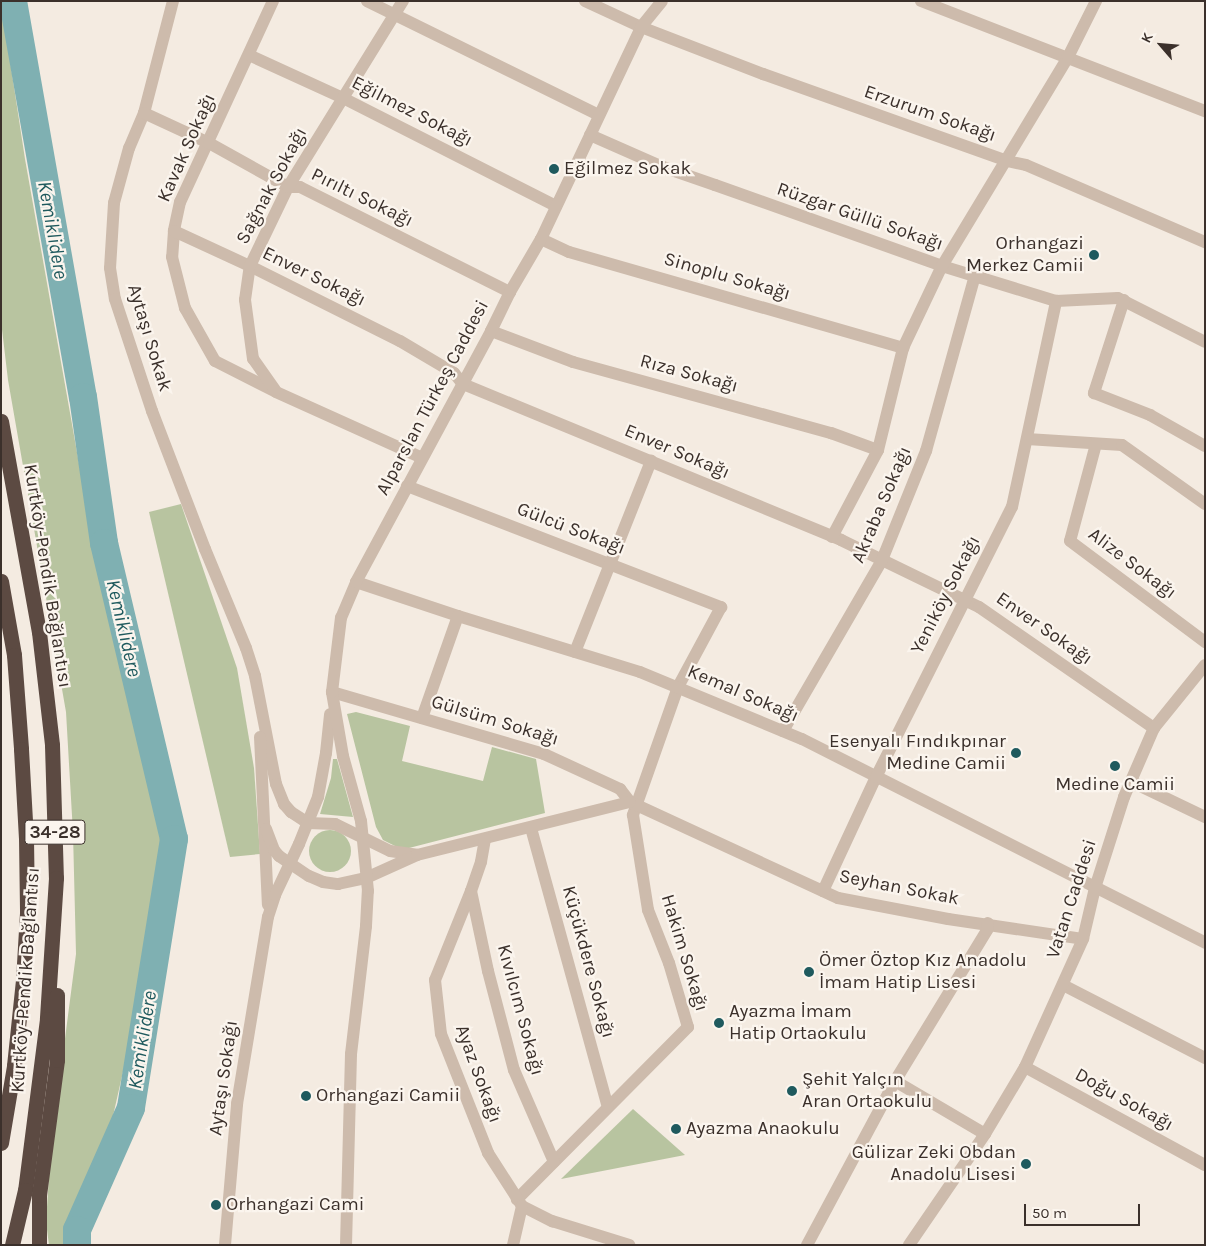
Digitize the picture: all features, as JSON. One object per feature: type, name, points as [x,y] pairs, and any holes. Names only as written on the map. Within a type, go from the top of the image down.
[{"type":"highway","name":"Kurtköy-Pendik Bağlantısı","points":[[1,421],[39,632],[52,745],[56,878],[47,1019],[25,1190],[12,1245]]},
{"type":"highway","name":"Kurtköy-Pendik Bağlantısı","points":[[1,581],[14,655],[26,838],[27,913],[23,980],[15,1056],[1,1143]]},
{"type":"highway","points":[[39,1245],[39,1195],[57,1060],[58,1013],[54,929]]},
{"type":"street","name":"Aytaşı Sokak","points":[[173,1],[144,113],[129,148],[114,203],[110,268],[115,299],[152,411],[205,549],[246,648],[255,676]]},
{"type":"street","name":"Kavak Sokağı","points":[[273,1],[210,143],[180,202],[174,230],[172,257],[186,308],[216,361],[276,392]]},
{"type":"street","points":[[367,1],[598,115]]},
{"type":"street","name":"Sağnak Sokağı","points":[[276,392],[253,359],[245,300],[250,266],[288,187],[403,1]]},
{"type":"street","name":"Erzurum Sokağı","points":[[585,1],[641,27],[862,110],[1007,161],[1026,165],[1205,242]]},
{"type":"street","name":"Alparslan Türkeş Caddesi","points":[[362,836],[361,821],[337,731],[332,692],[341,618],[356,582],[463,384],[510,292],[541,239],[641,27],[662,1]]},
{"type":"street","points":[[921,1],[1205,111]]},
{"type":"street","points":[[832,537],[878,450],[903,348],[942,266],[1068,57],[1096,1]]},
{"type":"street","name":"Eğilmez Sokağı","points":[[249,55],[343,98],[556,206]]},
{"type":"street","name":"Pırıltı Sokağı","points":[[144,113],[210,143],[288,187],[300,186],[510,292]]},
{"type":"street","name":"Rüzgar Güllü Sokağı","points":[[590,135],[663,167],[974,276],[1056,301],[1118,298],[1124,300],[1205,342]]},
{"type":"street","name":"Enver Sokağı","points":[[174,230],[400,341],[454,373],[463,384],[832,537],[964,599],[979,607],[1154,728]]},
{"type":"street","name":"Sinoplu Sokağı","points":[[541,239],[568,252],[903,348]]},
{"type":"street","name":"Akraba Sokağı","points":[[783,731],[882,560],[926,451],[974,276]]},
{"type":"street","points":[[1124,300],[1094,392],[1150,415],[1205,446]]},
{"type":"street","name":"Yeniköy Sokağı","points":[[823,891],[876,777],[1012,507],[1056,301]]},
{"type":"street","name":"Rıza Sokağı","points":[[491,331],[573,362],[776,417],[831,433],[878,450]]},
{"type":"street","points":[[276,392],[422,458]]},
{"type":"street","points":[[1027,439],[1122,445],[1205,504]]},
{"type":"street","name":"Alize Sokağı","points":[[1096,444],[1070,540],[1205,642]]},
{"type":"street","points":[[575,652],[651,461]]},
{"type":"street","name":"Gülcü Sokağı","points":[[408,486],[721,607]]},
{"type":"street","name":"Kemal Sokağı","points":[[356,582],[458,616],[640,672],[783,731],[1205,943]]},
{"type":"street","name":"Hakim Sokağı","points":[[519,1203],[554,1162],[688,1027],[669,963],[648,910],[633,815],[634,803],[678,687],[721,607]]},
{"type":"street","points":[[422,718],[458,616]]},
{"type":"street","name":"Vatan Caddesi","points":[[909,1245],[985,1134],[1025,1067],[1064,985],[1083,939],[1095,888],[1124,798],[1154,728],[1201,678],[1205,665]]},
{"type":"street","points":[[255,676],[276,784],[284,804],[291,812],[308,823],[335,824],[390,851],[417,855]]},
{"type":"street","points":[[255,676],[266,830],[268,917]]},
{"type":"street","points":[[268,917],[308,823],[322,778],[332,692]]},
{"type":"street","name":"Gülsüm Sokağı","points":[[332,692],[544,754],[620,788],[634,803]]},
{"type":"street","points":[[1132,782],[1205,817]]},
{"type":"street","points":[[266,830],[274,850],[290,864],[323,882],[338,884],[366,878],[417,855],[634,803]]},
{"type":"street","name":"Seyhan Sokak","points":[[634,803],[838,898],[948,919],[988,923],[1083,939]]},
{"type":"street","name":"Küçükdere Sokağı","points":[[531,828],[608,1107]]},
{"type":"street","points":[[346,1245],[351,1054],[366,926],[366,878],[362,836]]},
{"type":"street","name":"Ayaz Sokağı","points":[[484,839],[481,862],[471,891],[435,980],[441,1034],[488,1153],[519,1203]]},
{"type":"street","name":"Kıvılcım Sokağı","points":[[471,891],[488,971],[514,1070],[554,1162]]},
{"type":"street","name":"Aytaşı Sokağı","points":[[226,1245],[237,1104],[268,917]]},
{"type":"street","points":[[807,1245],[895,1081],[987,930],[988,923]]},
{"type":"street","points":[[1064,985],[1205,1058]]},
{"type":"street","name":"Doğu Sokağı","points":[[1025,1067],[1205,1165]]},
{"type":"street","points":[[895,1081],[985,1134]]},
{"type":"street","points":[[513,1245],[519,1203],[552,1221],[630,1245]]},
{"type":"green space","points":[[1,2],[25,159],[89,520],[164,835],[127,1054],[108,1138],[68,1225],[68,1245],[49,1245],[46,1222],[51,1146],[76,954],[73,833],[66,712],[8,380],[1,321]]},
{"type":"green space","points":[[181,504],[237,668],[254,768],[260,854],[230,857],[149,512]]},
{"type":"green space","points":[[356,712],[410,726],[402,761],[483,781],[492,747],[536,759],[545,813],[409,848],[399,848],[383,840],[376,827],[347,714]]},
{"type":"green space","points":[[333,759],[337,759],[353,817],[320,814],[331,778]]},
{"type":"green space","points":[[334,830],[342,833],[348,839],[351,851],[348,863],[342,869],[326,872],[318,869],[312,863],[309,847],[312,839],[318,833]]},
{"type":"green space","points":[[633,1109],[685,1155],[561,1179]]},
{"type":"waterway","name":"Kemiklidere","points":[[13,1],[83,397],[104,543],[174,839],[131,1108],[77,1230],[77,1245]]},
{"type":"place","name":"Eğilmez Sokak","points":[[554,169]]},
{"type":"place","name":"Orhangazi Merkez Camii","points":[[1094,255]]},
{"type":"place","name":"Esenyalı Fındıkpınar Medine Camii","points":[[1016,753]]},
{"type":"place","name":"Medine Camii","points":[[1115,766]]},
{"type":"place","name":"Ömer Öztop Kız Anadolu İmam Hatip Lisesi","points":[[809,972]]},
{"type":"place","name":"Ayazma İmam Hatip Ortaokulu","points":[[719,1023]]},
{"type":"place","name":"Şehit Yalçın Aran Ortaokulu","points":[[792,1091]]},
{"type":"place","name":"Orhangazi Camii","points":[[306,1096]]},
{"type":"place","name":"Ayazma Anaokulu","points":[[676,1129]]},
{"type":"place","name":"Gülizar Zeki Obdan Anadolu Lisesi","points":[[1026,1164]]},
{"type":"place","name":"Orhangazi Cami","points":[[216,1205]]}]
